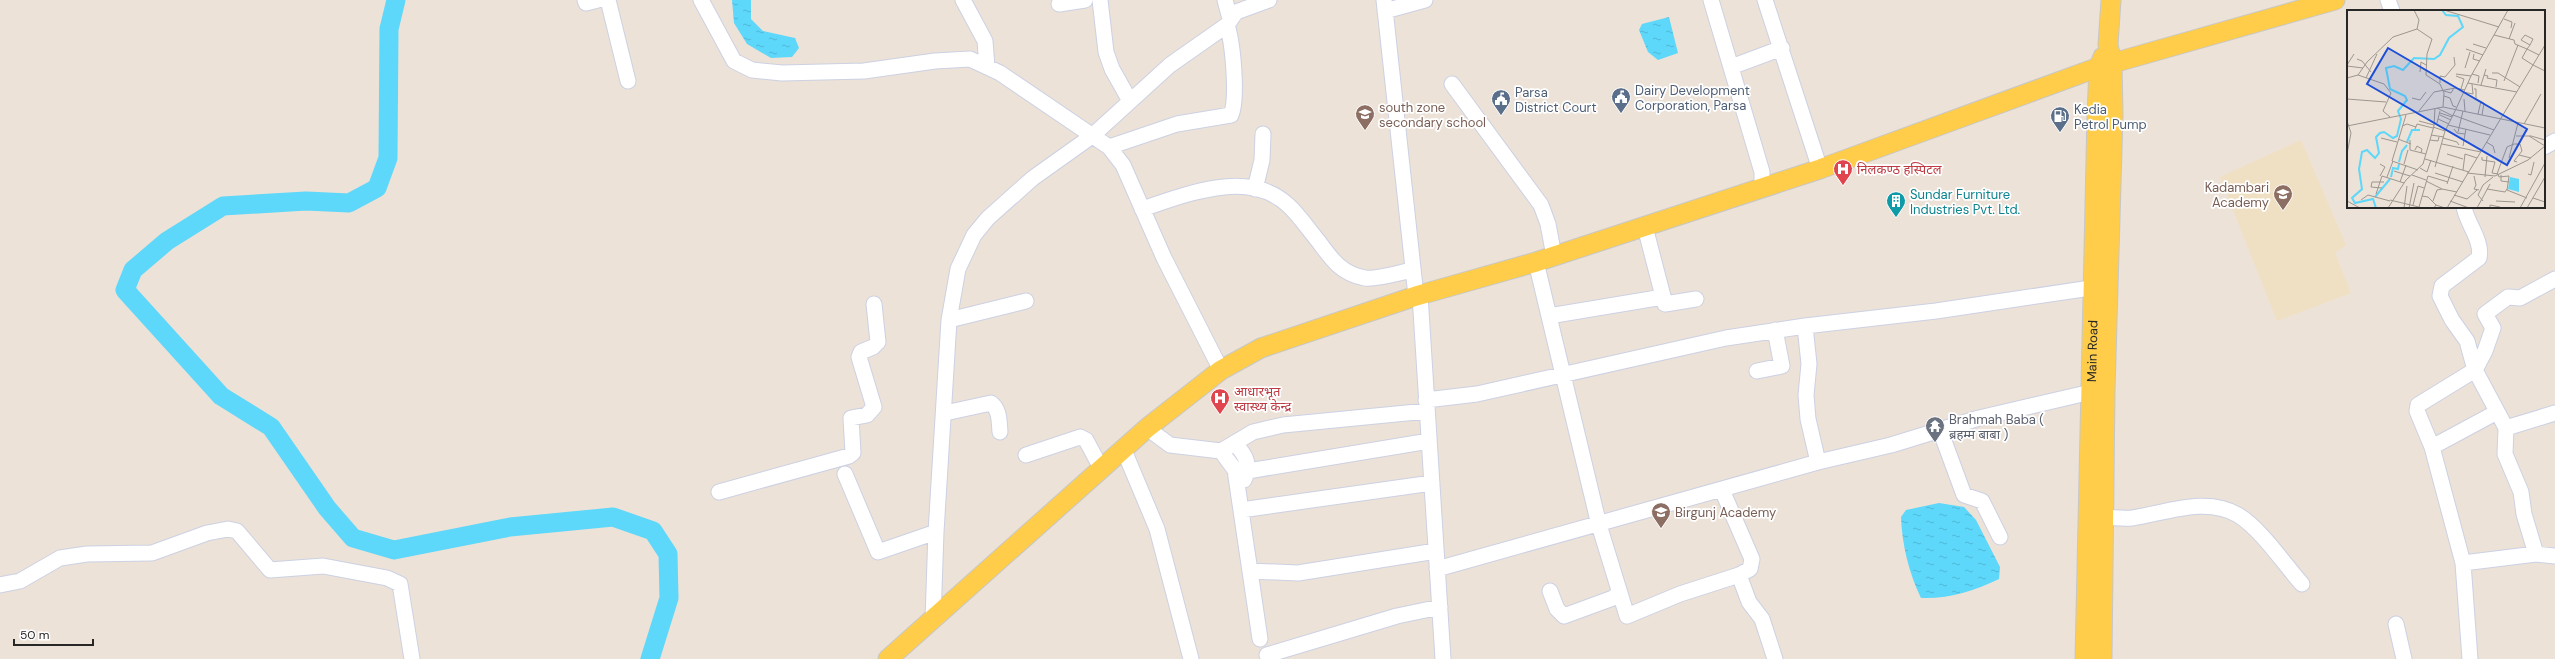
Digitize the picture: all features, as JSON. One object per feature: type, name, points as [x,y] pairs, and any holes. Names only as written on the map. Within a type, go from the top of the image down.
[{"type":"main road","name":"Main Road","points":[[2085,659],[2097,516],[2105,392],[2102,286],[2105,65],[2111,0]]},
{"type":"main road","points":[[888,659],[1147,428],[1220,370],[1261,348],[1418,296],[1536,262],[1820,169],[2105,65],[2335,0]]},
{"type":"main road","name":"Main Road","points":[[2102,286],[2091,392],[2102,659]]},
{"type":"street","points":[[585,0],[586,3],[598,0]]},
{"type":"street","points":[[608,0],[628,81]]},
{"type":"street","points":[[701,0],[734,61],[752,70],[782,73],[864,71],[935,61],[970,59],[1000,73],[1109,148],[1123,165],[1164,258],[1220,370]]},
{"type":"street","points":[[963,0],[985,41],[987,67]]},
{"type":"street","points":[[1059,4],[1085,0]]},
{"type":"street","points":[[1100,0],[1106,52],[1112,69],[1130,101]]},
{"type":"street","points":[[1109,148],[1178,124],[1231,115],[1234,104],[1234,63],[1224,0]]},
{"type":"street","points":[[934,619],[936,532],[945,413],[949,320],[958,269],[974,235],[988,218],[1033,178],[1092,136],[1170,65],[1228,22],[1236,12],[1269,0]]},
{"type":"street","points":[[1425,0],[1385,6],[1413,270],[1418,296],[1443,659]]},
{"type":"street","points":[[1711,0],[1762,172],[1762,188]]},
{"type":"street","points":[[1765,0],[1782,48],[1820,169]]},
{"type":"street","points":[[2388,0],[2392,10]]},
{"type":"street","points":[[1731,67],[1782,48]]},
{"type":"street","points":[[1452,84],[1541,205],[1548,224],[1554,256]]},
{"type":"street","points":[[1256,189],[1262,160],[1263,134]]},
{"type":"street","points":[[2545,146],[2555,141]]},
{"type":"street","points":[[1142,209],[1198,190],[1224,187],[1256,189],[1287,204],[1334,264],[1350,274],[1367,279],[1413,270]]},
{"type":"street","points":[[2464,208],[2466,219],[2481,249],[2479,258],[2442,286],[2440,296],[2452,320],[2467,341],[2475,370],[2506,428],[2505,454],[2521,492],[2524,514],[2536,554]]},
{"type":"street","points":[[1645,227],[1665,304],[1696,299]]},
{"type":"street","points":[[1536,262],[1562,377],[1599,525],[1626,616],[1739,575],[1750,568],[1752,559],[1722,490]]},
{"type":"street","points":[[2470,659],[2463,563],[2432,447],[2418,411],[2418,405],[2475,370],[2485,351],[2493,328],[2485,314],[2508,297],[2520,298],[2555,279]]},
{"type":"street","points":[[1147,428],[1170,445],[1221,451],[1253,432],[1283,426],[1426,405],[1562,377],[1726,338],[1805,326],[1936,311],[2102,286]]},
{"type":"street","points":[[1549,316],[1663,297]]},
{"type":"street","points":[[949,320],[1026,301]]},
{"type":"street","points":[[719,492],[849,456],[853,453],[851,418],[868,415],[874,407],[859,357],[860,352],[873,347],[878,342],[874,304]]},
{"type":"street","points":[[1805,326],[1809,364],[1806,395],[1808,419],[1818,462]]},
{"type":"street","points":[[1757,371],[1782,366],[1775,330]]},
{"type":"street","points":[[1437,569],[1599,525],[1818,462],[1891,445],[1979,418],[2091,392]]},
{"type":"street","points":[[945,413],[991,403],[996,406],[999,415],[1000,432]]},
{"type":"street","points":[[2432,447],[2497,412]]},
{"type":"street","points":[[2506,428],[2555,413]]},
{"type":"street","points":[[1940,430],[1964,494],[1982,501],[2000,537]]},
{"type":"street","points":[[1026,455],[1080,437],[1086,440],[1101,468]]},
{"type":"street","points":[[1241,471],[1429,441]]},
{"type":"street","points":[[1235,444],[1244,453],[1238,494],[1260,639]]},
{"type":"street","points":[[1124,448],[1157,529],[1190,659]]},
{"type":"street","points":[[1221,451],[1241,471]]},
{"type":"street","points":[[845,474],[878,552],[936,532]]},
{"type":"street","points":[[1241,510],[1432,483]]},
{"type":"street","points":[[2097,516],[2130,518],[2203,505],[2217,506],[2238,516],[2257,532],[2302,584]]},
{"type":"street","points":[[0,585],[20,581],[60,558],[87,554],[152,553],[207,533],[228,529],[237,532],[270,570],[323,566],[387,578],[400,584],[412,659]]},
{"type":"street","points":[[1250,570],[1298,574],[1436,551]]},
{"type":"street","points":[[2463,563],[2536,554],[2555,556]]},
{"type":"street","points":[[1739,575],[1749,602],[1762,619],[1774,659]]},
{"type":"street","points":[[1550,591],[1557,609],[1564,616],[1614,598],[1620,593]]},
{"type":"street","points":[[1268,655],[1397,616],[1440,607]]},
{"type":"street","points":[[2396,624],[2404,659]]},
{"type":"shaded area","name":"Kadambari Academy","points":[[2301,140],[2346,245],[2335,253],[2351,293],[2277,321],[2220,177]]},
{"type":"water","points":[[732,0],[751,0],[751,19],[763,31],[795,38],[799,48],[792,57],[771,58],[747,44],[734,23]]},
{"type":"water","points":[[1669,17],[1678,53],[1658,60],[1648,52],[1639,30],[1642,24]]},
{"type":"water","points":[[1939,503],[1964,507],[1976,520],[2000,567],[1999,579],[1951,596],[1921,598],[1907,559],[1901,517],[1906,510]]},
{"type":"waterway","points":[[396,0],[389,29],[388,158],[377,188],[349,203],[306,201],[223,206],[167,241],[133,270],[125,290],[221,396],[271,427],[327,508],[353,538],[394,550],[510,527],[613,517],[653,531],[668,554],[669,598],[650,659]]},
{"type":"place","name":"Dairy Development Corporation, Parsa","points":[[1621,114]]},
{"type":"place","name":"Parsa District Court","points":[[1501,116]]},
{"type":"place","name":"south zone secondary school","points":[[1365,131]]},
{"type":"place","name":"Kedia Petrol Pump","points":[[2060,133]]},
{"type":"place","name":"निलकण्ठ हस्पिटल","points":[[1843,186]]},
{"type":"place","name":"Kadambari Academy","points":[[2283,211]]},
{"type":"place","name":"Sundar Furniture Industries Pvt. Ltd.","points":[[1896,218]]},
{"type":"place","name":"आधारभूत स्वास्थ्य केन्द्र","points":[[1220,415]]},
{"type":"place","name":"Brahmah Baba ( ब्रहम्म बाबा )","points":[[1935,443]]},
{"type":"place","name":"Birgunj Academy","points":[[1661,529]]}]
